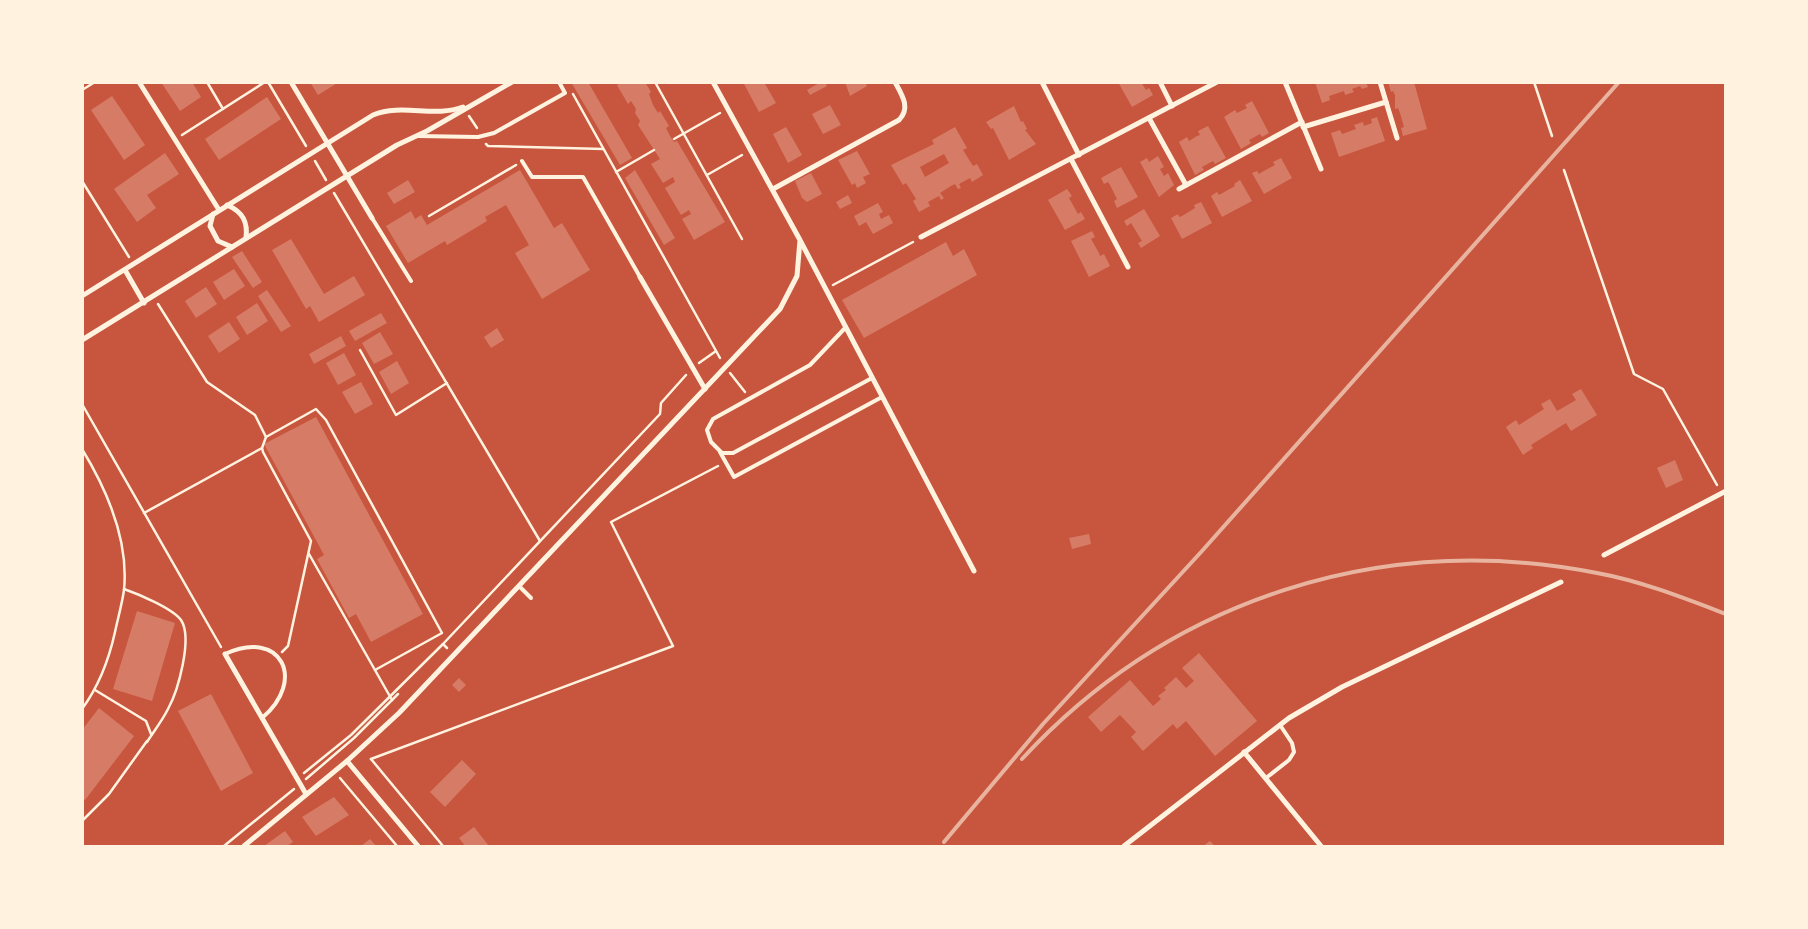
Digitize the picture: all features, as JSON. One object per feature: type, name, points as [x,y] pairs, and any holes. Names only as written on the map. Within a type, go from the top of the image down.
[{"type":"street","points":[[139,82],[219,210]]},
{"type":"street","points":[[291,82],[372,218]]},
{"type":"street","points":[[82,340],[154,297],[347,175],[512,82]]},
{"type":"street","points":[[713,82],[773,189],[974,571]]},
{"type":"street","points":[[773,189],[899,120],[905,106],[895,82]]},
{"type":"street","points":[[1042,82],[1078,155]]},
{"type":"street","points":[[1160,82],[1172,106]]},
{"type":"street","points":[[921,237],[1217,82]]},
{"type":"street","points":[[1285,82],[1321,169]]},
{"type":"street","points":[[1380,82],[1397,138]]},
{"type":"street","points":[[82,296],[310,153],[381,112],[398,110],[446,113],[477,102]]},
{"type":"street","points":[[1178,189],[1302,124],[1386,102]]},
{"type":"street","points":[[1149,118],[1186,185]]},
{"type":"street","points":[[1071,159],[1128,267]]},
{"type":"street","points":[[227,205],[238,210],[247,225],[246,238]]},
{"type":"street","points":[[214,214],[210,226],[218,241],[232,247]]},
{"type":"street","points":[[244,846],[362,748],[455,654],[725,367],[788,297],[797,276],[800,240]]},
{"type":"street","points":[[125,270],[144,303]]},
{"type":"street","points":[[640,277],[704,389]]},
{"type":"street","points":[[1604,556],[1726,491]]},
{"type":"street","points":[[1124,846],[1280,725],[1342,687],[1561,582]]},
{"type":"street","points":[[225,654],[306,794]]},
{"type":"street","points":[[1244,752],[1321,846]]},
{"type":"street","points":[[347,761],[418,846]]},
{"type":"lane","points":[[416,136],[482,136],[500,130],[565,93],[559,82]]},
{"type":"lane","points":[[522,161],[532,176],[583,177],[640,277]]},
{"type":"lane","points":[[372,218],[411,281]]},
{"type":"lane","points":[[846,328],[810,365],[720,413],[709,424],[708,436],[734,477],[882,397]]},
{"type":"lane","points":[[718,450],[727,454],[733,453],[872,378]]},
{"type":"lane","points":[[519,586],[531,598]]},
{"type":"lane","points":[[225,654],[241,648],[261,646],[277,656],[285,670],[285,686],[279,701],[262,718]]},
{"type":"lane","points":[[1266,778],[1289,760],[1294,752],[1292,743],[1280,725]]},
{"type":"path","points":[[82,90],[95,82]]},
{"type":"path","points":[[207,82],[224,109]]},
{"type":"path","points":[[175,139],[266,82],[330,186],[540,541]]},
{"type":"path","points":[[654,82],[742,239]]},
{"type":"path","points":[[1534,82],[1552,136]]},
{"type":"path","points":[[224,846],[351,735],[443,644],[660,414],[661,403],[692,368],[716,351],[570,89]]},
{"type":"path","points":[[465,109],[488,146],[603,148]]},
{"type":"path","points":[[674,139],[728,109]]},
{"type":"path","points":[[429,216],[522,161],[523,147]]},
{"type":"path","points":[[616,172],[654,150]]},
{"type":"path","points":[[706,175],[751,150]]},
{"type":"path","points":[[1564,170],[1634,374],[1663,389],[1718,489]]},
{"type":"path","points":[[82,181],[133,264]]},
{"type":"path","points":[[826,289],[921,237]]},
{"type":"path","points":[[154,297],[207,382],[255,416],[266,437]]},
{"type":"path","points":[[360,350],[396,415],[447,383]]},
{"type":"path","points":[[725,367],[749,398]]},
{"type":"path","points":[[82,404],[225,654]]},
{"type":"path","points":[[144,513],[262,448],[266,437],[316,410],[322,414],[442,633],[375,670]]},
{"type":"path","points":[[262,448],[311,541],[288,646],[277,656]]},
{"type":"path","points":[[82,449],[105,491],[116,524],[124,569],[124,589],[113,641],[95,690],[82,709]]},
{"type":"path","points":[[371,759],[673,646],[611,522],[726,462]]},
{"type":"path","points":[[308,552],[392,700]]},
{"type":"path","points":[[82,822],[109,794],[168,710],[177,690],[184,660],[186,633],[183,622],[177,616],[139,594],[124,589]]},
{"type":"path","points":[[443,644],[455,654]]},
{"type":"path","points":[[95,690],[146,721],[151,733],[147,742]]},
{"type":"path","points":[[299,781],[327,762],[398,694]]},
{"type":"path","points":[[362,748],[443,846]]},
{"type":"path","points":[[324,757],[397,846]]},
{"type":"path","points":[[228,843],[231,846]]},
{"type":"building","points":[[161,82],[192,82],[201,97],[180,111]]},
{"type":"building","points":[[310,82],[339,82],[318,95]]},
{"type":"building","points":[[571,82],[588,82],[632,158],[620,165]]},
{"type":"building","points":[[621,82],[645,82],[651,92],[649,94],[653,105],[658,113],[660,111],[669,126],[666,128],[670,136],[674,142],[677,141],[725,222],[694,240],[682,219],[691,214],[689,210],[681,215],[665,188],[675,182],[673,177],[663,183],[651,164],[660,159],[638,125],[640,121],[635,113],[636,109],[631,101],[628,104],[617,85]]},
{"type":"building","points":[[743,82],[764,82],[776,103],[759,112]]},
{"type":"building","points":[[821,82],[825,82],[827,86],[810,95],[807,90]]},
{"type":"building","points":[[845,82],[865,82],[867,86],[850,96]]},
{"type":"building","points":[[1118,82],[1141,82],[1146,90],[1149,88],[1153,95],[1132,107]]},
{"type":"building","points":[[1315,82],[1366,82],[1368,87],[1362,89],[1360,86],[1352,89],[1354,92],[1345,95],[1344,91],[1329,96],[1330,100],[1322,103]]},
{"type":"building","points":[[1388,82],[1414,82],[1427,129],[1403,136],[1401,128],[1404,127],[1398,108],[1395,109],[1395,95],[1393,91],[1391,92]]},
{"type":"building","points":[[112,96],[145,145],[124,160],[91,110]]},
{"type":"building","points":[[267,97],[281,119],[219,160],[205,139]]},
{"type":"building","points":[[1252,101],[1269,133],[1262,137],[1260,134],[1249,140],[1251,143],[1241,149],[1224,117],[1235,110],[1237,113],[1247,108],[1245,105]]},
{"type":"building","points":[[830,105],[841,125],[823,134],[812,114]]},
{"type":"building","points":[[1014,106],[1021,122],[1023,121],[1027,129],[1025,130],[1036,144],[1009,160],[993,128],[991,129],[986,122]]},
{"type":"building","points":[[1377,117],[1385,141],[1339,157],[1331,133],[1340,130],[1342,134],[1356,129],[1354,125],[1363,122],[1364,126],[1372,123],[1371,119]]},
{"type":"building","points":[[1208,126],[1226,158],[1215,164],[1213,161],[1202,167],[1204,170],[1195,175],[1179,142],[1187,137],[1189,141],[1200,135],[1198,131]]},
{"type":"building","points":[[786,127],[802,155],[788,163],[773,134]]},
{"type":"building","points":[[955,127],[967,148],[963,150],[973,166],[977,164],[983,175],[972,182],[970,178],[959,184],[961,188],[958,189],[955,184],[951,186],[940,193],[944,198],[941,200],[939,196],[928,202],[930,206],[919,212],[913,201],[916,199],[906,183],[903,185],[891,165],[934,144],[932,140]],"holes":[[[944,154],[949,163],[925,177],[920,167]]]},
{"type":"building","points":[[857,151],[870,174],[863,177],[866,183],[857,188],[855,183],[852,185],[838,160]]},
{"type":"building","points":[[165,153],[179,174],[147,195],[156,208],[137,222],[114,189]]},
{"type":"building","points":[[1158,156],[1164,167],[1160,169],[1164,176],[1168,173],[1174,185],[1159,197],[1140,162],[1147,158],[1149,162]]},
{"type":"building","points":[[1281,158],[1292,178],[1264,194],[1252,173],[1257,171],[1259,174],[1275,165],[1273,162]]},
{"type":"building","points":[[1121,167],[1138,197],[1117,208],[1114,201],[1117,199],[1110,185],[1108,182],[1104,184],[1101,178]]},
{"type":"building","points":[[520,170],[554,228],[562,223],[590,270],[542,299],[515,253],[529,245],[506,205],[485,217],[487,221],[447,245],[445,241],[408,263],[386,226],[411,211],[415,219],[421,215],[427,225]]},
{"type":"building","points":[[635,170],[675,238],[664,245],[625,178]]},
{"type":"building","points":[[811,173],[822,194],[807,202],[802,198],[795,181]]},
{"type":"building","points":[[408,180],[415,192],[394,204],[387,193]]},
{"type":"building","points":[[1240,180],[1252,201],[1222,217],[1211,196],[1217,192],[1219,195],[1235,186],[1234,184]]},
{"type":"building","points":[[1067,189],[1072,196],[1069,198],[1078,214],[1081,212],[1085,219],[1065,230],[1048,200]]},
{"type":"building","points":[[848,195],[852,203],[840,209],[836,202]]},
{"type":"building","points":[[1201,202],[1212,223],[1182,239],[1171,218],[1178,214],[1179,217],[1182,216],[1195,208],[1194,205]]},
{"type":"building","points":[[878,203],[883,212],[879,214],[881,219],[889,215],[893,223],[873,234],[866,222],[859,226],[854,216]]},
{"type":"building","points":[[1144,209],[1160,236],[1141,248],[1138,243],[1142,241],[1131,223],[1127,226],[1124,221]]},
{"type":"building","points":[[1092,231],[1095,237],[1091,239],[1100,256],[1104,254],[1110,266],[1089,277],[1071,241]]},
{"type":"building","points":[[291,239],[324,294],[354,276],[365,295],[319,322],[310,306],[306,309],[272,250]]},
{"type":"building","points":[[946,242],[953,256],[964,249],[977,275],[864,338],[842,300]]},
{"type":"building","points":[[242,251],[262,282],[253,288],[232,257]]},
{"type":"building","points":[[234,269],[245,286],[224,300],[213,282]]},
{"type":"building","points":[[206,287],[217,304],[196,318],[185,301]]},
{"type":"building","points":[[267,290],[291,326],[281,332],[258,296]]},
{"type":"building","points":[[257,303],[268,321],[247,335],[236,317]]},
{"type":"building","points":[[381,313],[387,323],[355,341],[349,331]]},
{"type":"building","points":[[229,322],[240,339],[219,353],[208,336]]},
{"type":"building","points":[[497,328],[504,340],[491,348],[484,337]]},
{"type":"building","points":[[380,332],[393,354],[374,364],[362,343]]},
{"type":"building","points":[[341,336],[346,346],[314,364],[309,354]]},
{"type":"building","points":[[344,353],[356,375],[338,385],[326,363]]},
{"type":"building","points":[[397,361],[409,383],[391,394],[379,372]]},
{"type":"building","points":[[361,382],[373,404],[355,414],[342,392]]},
{"type":"building","points":[[1581,389],[1597,415],[1571,431],[1566,423],[1531,445],[1533,448],[1523,455],[1506,427],[1516,420],[1519,425],[1544,409],[1541,404],[1550,399],[1557,411],[1576,400],[1572,394]]},
{"type":"building","points":[[316,417],[423,614],[371,642],[356,614],[349,618],[317,559],[324,555],[264,444]]},
{"type":"building","points":[[1675,460],[1683,480],[1666,488],[1657,468]]},
{"type":"building","points":[[1089,534],[1091,544],[1072,549],[1069,538]]},
{"type":"building","points":[[137,611],[175,623],[152,701],[113,689]]},
{"type":"building","points":[[1199,653],[1257,721],[1215,756],[1186,721],[1177,729],[1173,724],[1143,751],[1131,737],[1136,732],[1120,715],[1101,732],[1088,717],[1130,680],[1153,706],[1161,699],[1158,696],[1166,690],[1164,688],[1176,677],[1186,688],[1194,681],[1182,668]]},
{"type":"building","points":[[459,678],[466,685],[459,692],[452,685]]},
{"type":"building","points":[[211,694],[253,773],[221,791],[178,711]]},
{"type":"building","points":[[99,708],[134,736],[85,800],[82,798],[82,730]]},
{"type":"building","points":[[462,760],[476,774],[445,807],[430,792]]},
{"type":"building","points":[[334,797],[349,815],[316,836],[302,817]]},
{"type":"building","points":[[474,827],[489,846],[465,846],[459,838]]},
{"type":"building","points":[[285,831],[293,842],[287,846],[264,846]]},
{"type":"building","points":[[370,839],[376,846],[361,846]]},
{"type":"building","points":[[1210,841],[1215,846],[1203,846]]},
{"type":"railway","points":[[944,842],[1043,724],[1202,551],[1619,82]]},
{"type":"railway","points":[[1022,759],[1081,703],[1144,656],[1213,618],[1285,590],[1360,571],[1437,562],[1517,562],[1613,576],[1662,590],[1726,614]]}]
